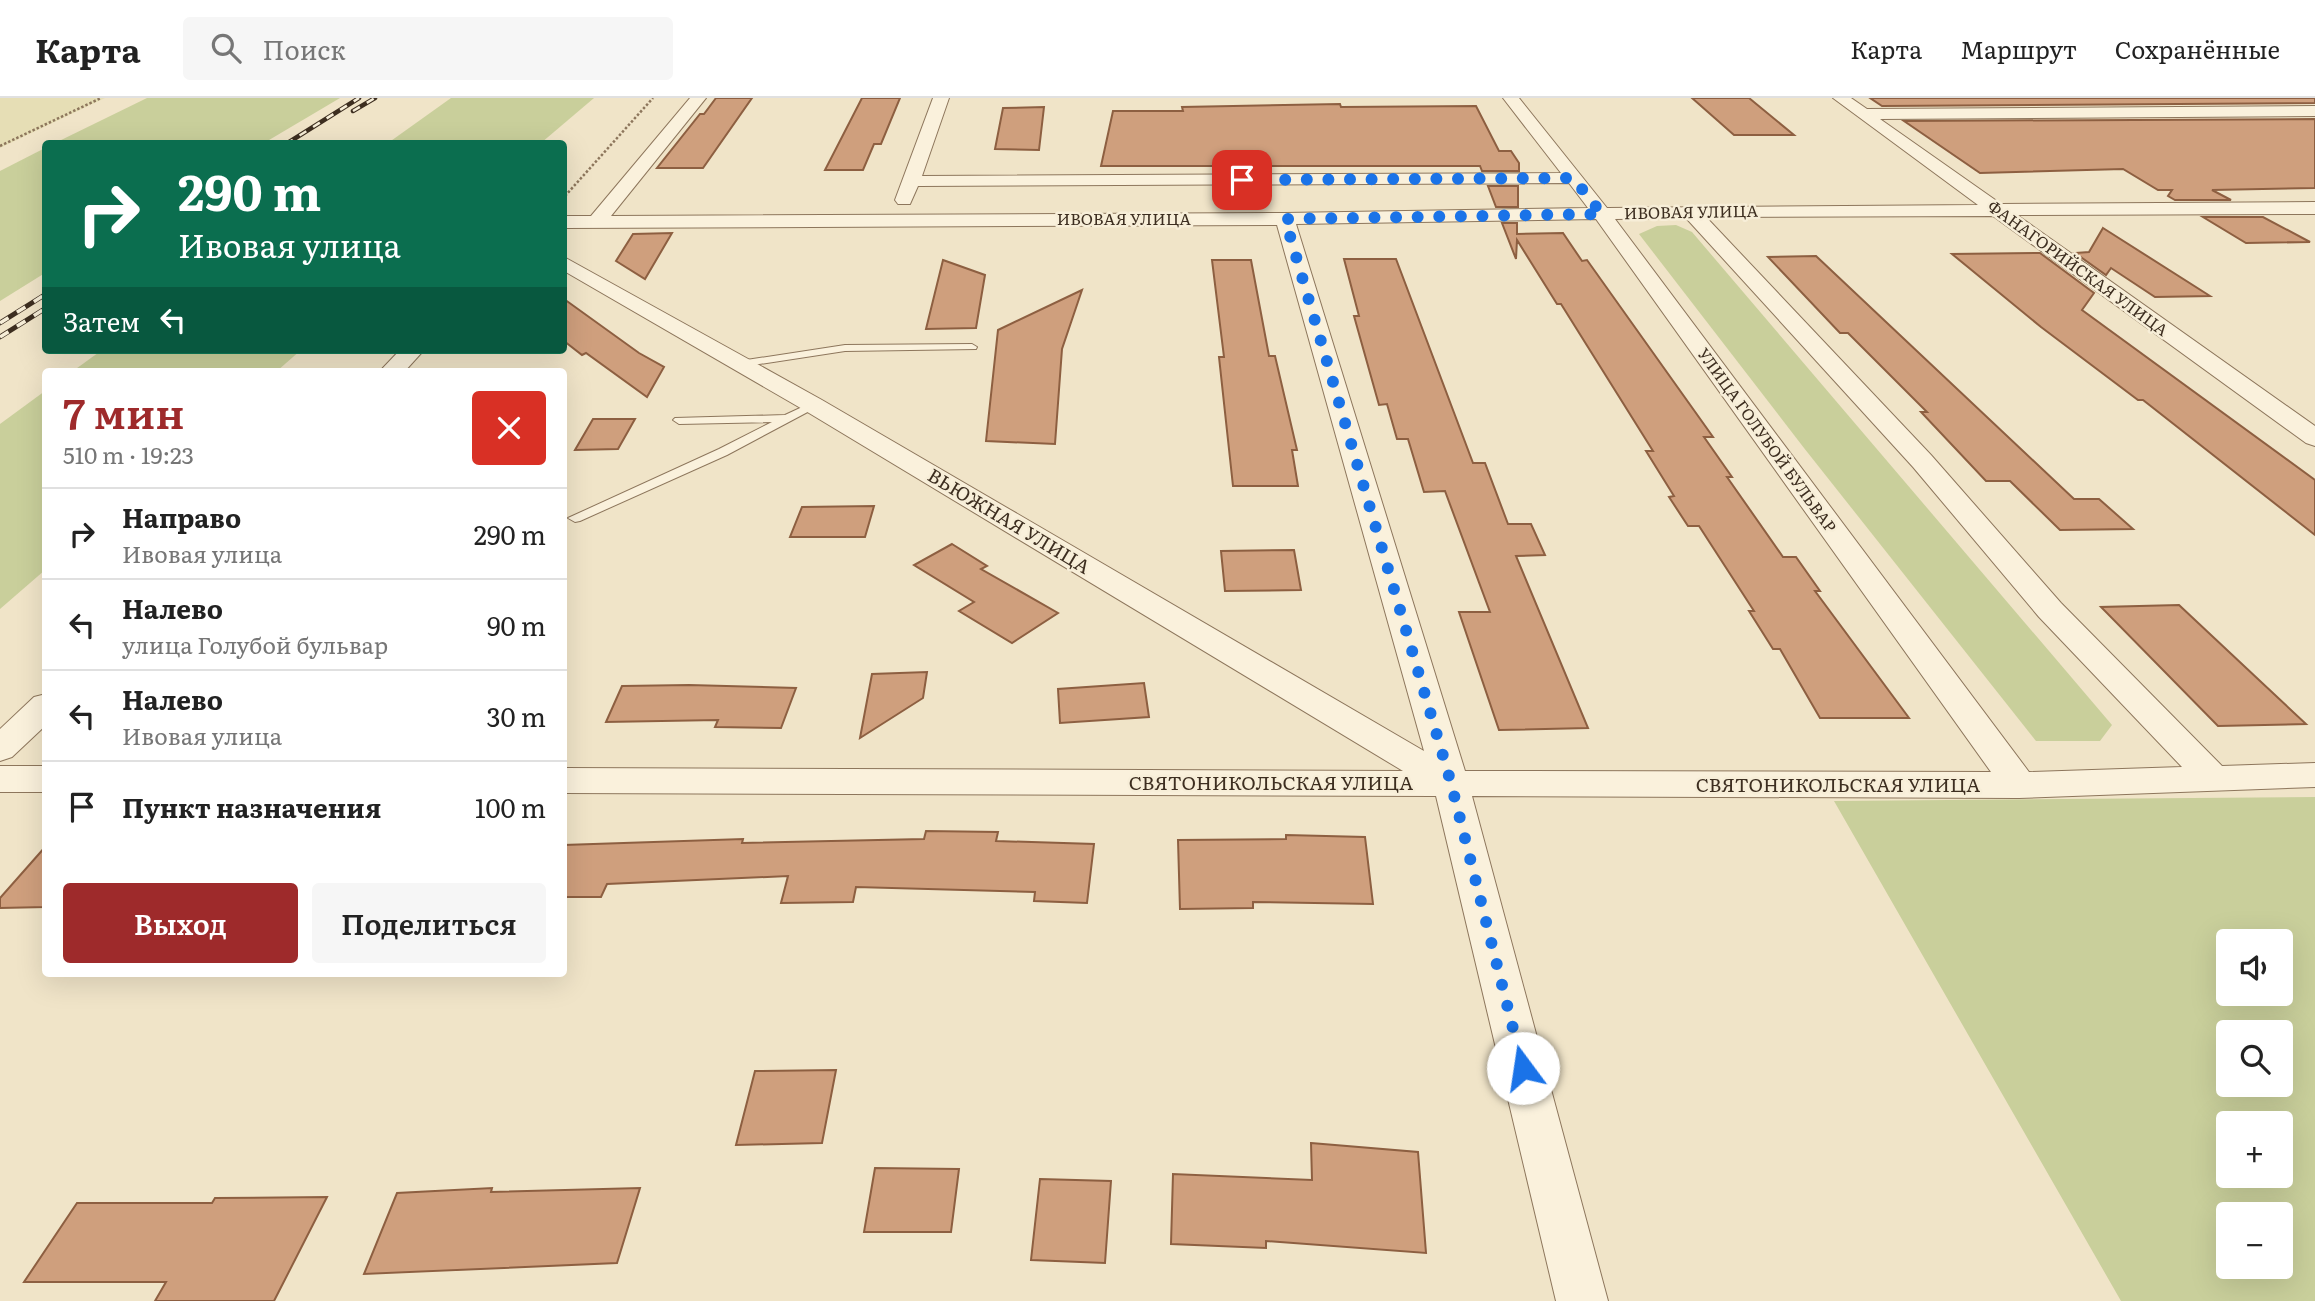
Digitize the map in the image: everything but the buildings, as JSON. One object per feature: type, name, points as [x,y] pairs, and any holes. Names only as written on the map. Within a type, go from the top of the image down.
[{"type":"street","points":[[596,222],[698,98]]},
{"type":"street","points":[[897,219],[941,98]]},
{"type":"street","name":"УЛИЦА ГОЛУБОЙ БУЛЬВАР","points":[[1511,98],[1602,214],[2019,785]]},
{"type":"street","name":"ФАНАГОРИЙСКАЯ УЛИЦА","points":[[1841,98],[2315,438]]},
{"type":"street","points":[[1864,114],[2315,111]]},
{"type":"street","name":"ИВОВАЯ УЛИЦА","points":[[911,181],[1573,178]]},
{"type":"street","name":"ИВОВАЯ УЛИЦА","points":[[567,222],[1285,219],[1691,212],[2315,208]]},
{"type":"street","points":[[1691,212],[1913,451],[2050,610],[2214,779]]},
{"type":"street","points":[[1285,219],[1451,783],[1582,1301]]},
{"type":"street","name":"ВЬЮЖНАЯ УЛИЦА","points":[[567,265],[813,405],[1451,783]]},
{"type":"street","points":[[394,368],[409,354]]},
{"type":"street","points":[[0,749],[42,709]]},
{"type":"street","name":"СВЯТОНИКОЛЬСКАЯ УЛИЦА","points":[[567,781],[2019,785],[2315,775]]},
{"type":"street","points":[[0,779],[42,779]]},
{"type":"lane","points":[[740,364],[845,348],[972,348]]},
{"type":"lane","points":[[575,518],[723,452],[813,405]]},
{"type":"lane","points":[[679,420],[784,418]]},
{"type":"path","points":[[0,146],[101,98]]},
{"type":"path","points":[[567,194],[653,98]]},
{"type":"shaded area","points":[[0,98],[105,98],[0,148]]},
{"type":"green space","points":[[147,98],[340,98],[269,140],[61,140]]},
{"type":"green space","points":[[451,98],[594,98],[545,140],[392,140]]},
{"type":"green space","points":[[42,150],[42,275],[0,301],[0,171]]},
{"type":"green space","points":[[1676,225],[1692,232],[2112,725],[2100,741],[2036,741],[1639,234],[1657,226]]},
{"type":"green space","points":[[96,354],[296,354],[280,368],[77,368]]},
{"type":"green space","points":[[42,393],[42,573],[0,609],[0,424]]},
{"type":"green space","points":[[2315,797],[2315,1301],[2121,1301],[1834,801]]},
{"type":"railway","points":[[292,140],[359,98]]},
{"type":"railway","points":[[353,111],[375,98]]},
{"type":"railway","points":[[0,323],[42,297]]},
{"type":"railway","points":[[0,337],[42,311]]},
{"type":"route","points":[[1242,180],[1573,178],[1602,214],[1285,219],[1451,783],[1523,1068]]}]
